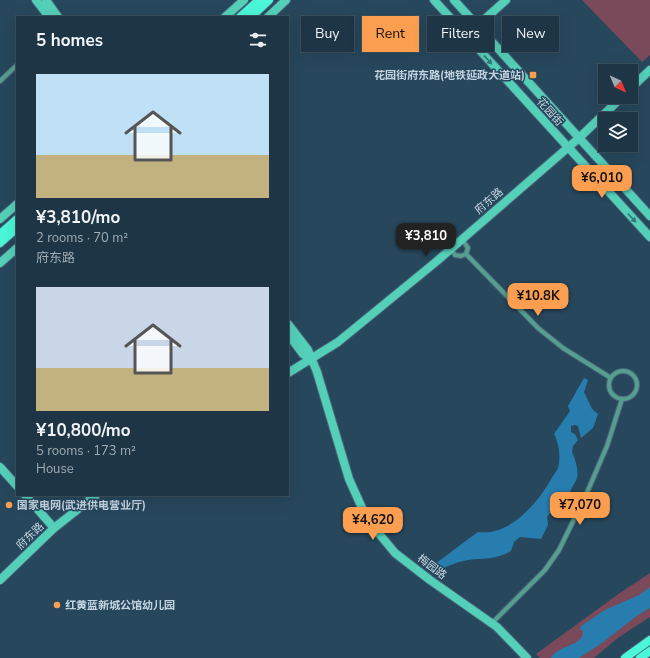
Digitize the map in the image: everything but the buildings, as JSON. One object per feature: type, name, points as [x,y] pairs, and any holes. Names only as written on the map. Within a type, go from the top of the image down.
[{"type":"main road","points":[[241,16],[259,0]]},
{"type":"main road","points":[[252,16],[269,0]]},
{"type":"main road","points":[[0,234],[16,220]]},
{"type":"main road","points":[[0,243],[16,229]]},
{"type":"main road","points":[[625,658],[650,640]]},
{"type":"main road","points":[[640,658],[650,652]]},
{"type":"street","points":[[36,0],[48,16]]},
{"type":"street","points":[[46,0],[57,16]]},
{"type":"street","points":[[226,16],[244,0]]},
{"type":"street","points":[[269,16],[286,0]]},
{"type":"street","name":"花园街","points":[[434,0],[650,237]]},
{"type":"street","name":"花园街","points":[[454,0],[468,16]]},
{"type":"street","points":[[488,16],[506,0]]},
{"type":"street","name":"花园街","points":[[494,45],[650,216]]},
{"type":"street","points":[[0,80],[16,66]]},
{"type":"street","points":[[638,81],[650,70]]},
{"type":"street","name":"府东路","points":[[289,372],[338,342],[451,249],[568,148],[615,104]]},
{"type":"street","points":[[0,219],[16,205]]},
{"type":"street","points":[[462,239],[468,248],[466,254]]},
{"type":"street","points":[[0,263],[16,249]]},
{"type":"street","points":[[451,249],[455,255],[461,256],[466,254]]},
{"type":"street","points":[[466,254],[538,328],[563,348],[611,378]]},
{"type":"street","name":"梅园路","points":[[289,325],[308,350],[350,479],[367,519],[395,553],[491,624],[527,658]]},
{"type":"street","name":"梅园路","points":[[289,335],[303,354],[311,359]]},
{"type":"street","points":[[623,371],[631,374],[634,377],[637,386],[634,394],[627,399],[618,398],[609,388],[611,378],[623,371]]},
{"type":"street","points":[[491,624],[545,570],[559,550],[586,496],[607,446],[622,399]]},
{"type":"street","points":[[0,467],[16,485]]},
{"type":"street","points":[[26,496],[54,528]]},
{"type":"street","name":"府东路","points":[[0,580],[54,528],[95,496]]},
{"type":"shaded area","points":[[582,0],[650,0],[650,55],[642,62]]},
{"type":"shaded area","points":[[650,573],[650,617],[619,637],[594,658],[540,658],[536,654],[617,595]]},
{"type":"water","points":[[584,378],[588,380],[584,392],[592,409],[598,414],[593,428],[581,438],[578,426],[571,426],[571,432],[575,434],[578,440],[573,446],[572,452],[577,468],[577,478],[570,493],[560,502],[557,509],[550,513],[547,517],[548,525],[541,539],[520,537],[514,542],[511,551],[499,556],[487,559],[463,561],[440,570],[432,566],[478,532],[489,532],[511,524],[537,500],[558,468],[559,451],[554,434],[570,411],[568,406]]},
{"type":"water","points":[[650,587],[650,608],[638,615],[602,643],[579,658],[551,658],[559,650],[579,640],[583,631],[580,629],[581,626],[605,610],[639,595]]},
{"type":"place","name":"花园街府东路(地铁延政大道站)","points":[[533,75]]},
{"type":"place","name":"国家电网(武进供电营业厅)","points":[[9,505]]},
{"type":"place","name":"红黄蓝新城公馆幼儿园","points":[[57,605]]}]
